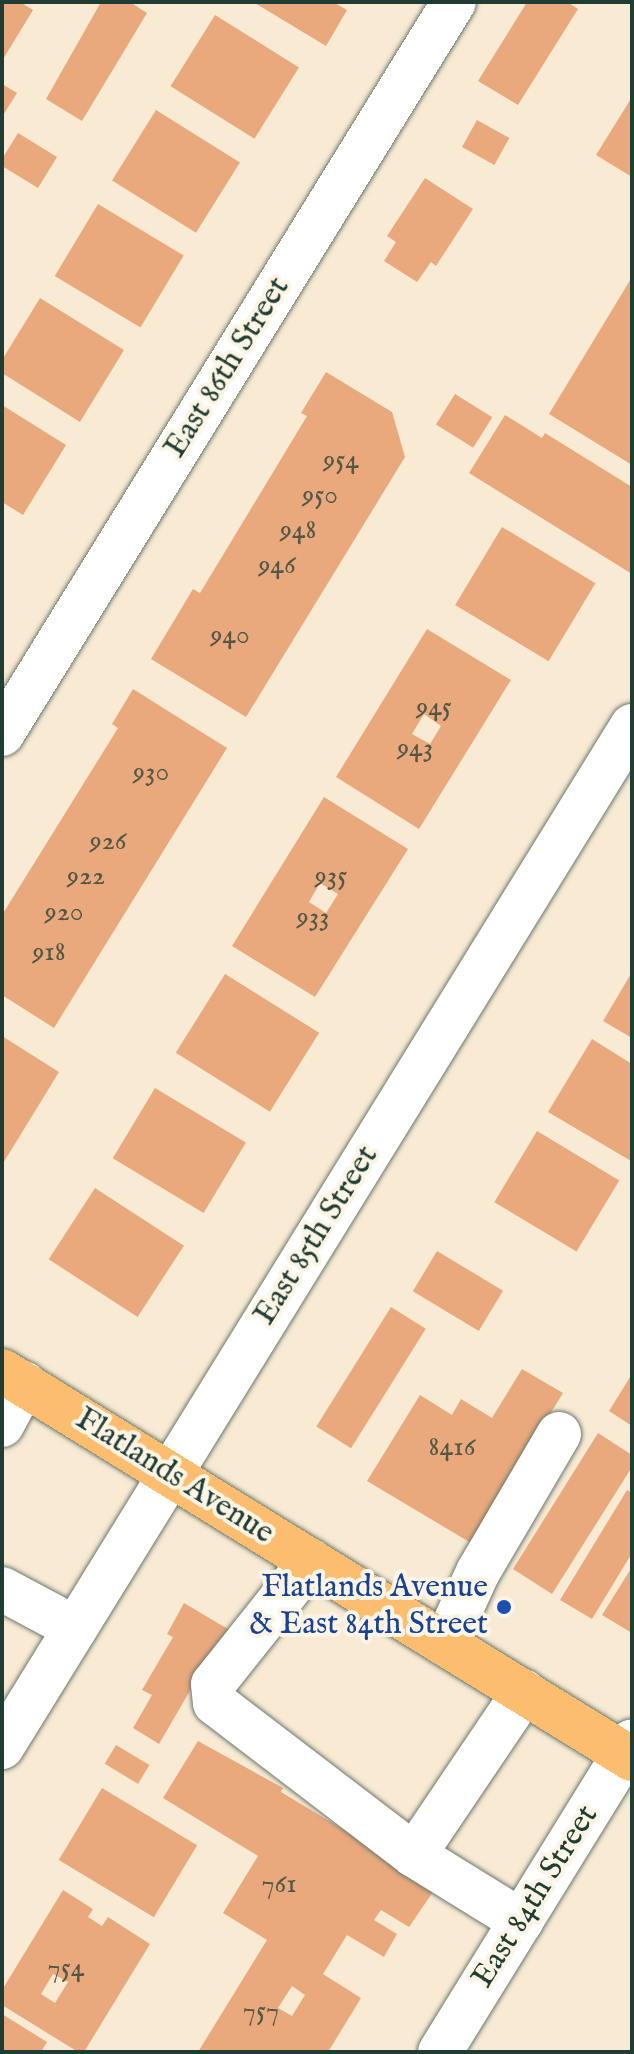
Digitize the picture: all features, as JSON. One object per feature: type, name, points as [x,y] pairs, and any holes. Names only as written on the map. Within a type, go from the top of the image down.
[{"type":"main road","name":"Flatlands Avenue","points":[[13,1377],[445,1644],[629,1752]]},
{"type":"street","name":"East 86th Street","points":[[2,734],[454,2]]},
{"type":"street","name":"East 85th Street","points":[[2,1747],[632,726]]},
{"type":"street","points":[[2,1425],[13,1377]]},
{"type":"street","points":[[445,1644],[478,1572],[559,1434]]},
{"type":"street","points":[[311,1561],[213,1684],[215,1703],[414,1855],[521,1921]]},
{"type":"street","points":[[2,1589],[75,1628]]},
{"type":"street","points":[[414,1855],[524,1692]]},
{"type":"street","name":"East 84th Street","points":[[440,2052],[629,1752]]},
{"type":"building","points":[[2,2],[20,2],[33,10],[2,61]]},
{"type":"building","points":[[101,2],[130,2],[147,13],[82,121],[46,99]]},
{"type":"building","points":[[253,2],[333,2],[347,10],[326,46]]},
{"type":"building","points":[[527,2],[567,2],[578,9],[518,105],[478,81]]},
{"type":"building","points":[[215,15],[299,67],[254,139],[170,86]]},
{"type":"building","points":[[2,84],[17,93],[2,117]]},
{"type":"building","points":[[632,97],[632,177],[596,155]]},
{"type":"building","points":[[156,110],[240,162],[196,233],[112,180]]},
{"type":"building","points":[[477,120],[509,138],[494,165],[462,147]]},
{"type":"building","points":[[18,133],[57,157],[38,188],[2,166],[2,159]]},
{"type":"building","points":[[425,178],[473,209],[436,266],[431,262],[417,282],[384,261],[396,242],[387,236]]},
{"type":"building","points":[[98,204],[184,256],[140,328],[55,276]]},
{"type":"building","points":[[632,277],[632,465],[549,414]]},
{"type":"building","points":[[40,298],[124,350],[80,422],[2,373],[2,360]]},
{"type":"building","points":[[326,372],[392,412],[405,457],[246,717],[151,659],[193,589],[200,593],[307,416],[301,413]]},
{"type":"building","points":[[455,394],[492,417],[473,448],[436,425]]},
{"type":"building","points":[[2,405],[66,445],[23,515],[2,502]]},
{"type":"building","points":[[505,415],[542,438],[545,433],[632,487],[632,574],[469,473]]},
{"type":"building","points":[[502,527],[595,583],[549,661],[455,605]]},
{"type":"building","points":[[427,629],[511,680],[419,829],[336,777]],"holes":[[[424,714],[441,726],[430,744],[412,734]]]},
{"type":"building","points":[[133,689],[227,748],[54,1028],[2,995],[2,915],[118,728],[112,724]]},
{"type":"building","points":[[324,797],[408,849],[315,997],[232,946]],"holes":[[[320,883],[338,894],[326,913],[309,902]]]},
{"type":"building","points":[[632,972],[632,1038],[603,1021]]},
{"type":"building","points":[[225,974],[319,1033],[270,1112],[176,1053]]},
{"type":"building","points":[[2,1036],[59,1072],[2,1165]]},
{"type":"building","points":[[592,1039],[632,1064],[631,1161],[548,1112]]},
{"type":"building","points":[[155,1088],[246,1143],[204,1213],[113,1158]]},
{"type":"building","points":[[537,1131],[619,1180],[577,1252],[494,1202]]},
{"type":"building","points":[[95,1188],[184,1246],[138,1317],[49,1259]]},
{"type":"building","points":[[437,1251],[503,1291],[479,1331],[413,1291]]},
{"type":"building","points":[[391,1307],[426,1329],[351,1448],[316,1427]]},
{"type":"building","points":[[522,1369],[563,1393],[471,1543],[367,1481],[420,1395],[452,1415],[461,1399],[492,1418]]},
{"type":"building","points":[[632,1374],[632,1426],[609,1411]]},
{"type":"building","points":[[598,1433],[632,1455],[632,1467],[552,1594],[513,1569]]},
{"type":"building","points":[[627,1490],[632,1493],[632,1553],[592,1619],[560,1600]]},
{"type":"building","points":[[632,1567],[632,1633],[602,1615]]},
{"type":"building","points":[[184,1603],[233,1632],[209,1658],[159,1744],[133,1728],[152,1695],[142,1690],[173,1637],[167,1634]]},
{"type":"building","points":[[198,1741],[283,1788],[281,1792],[437,1886],[409,1927],[381,1910],[374,1920],[397,1934],[384,1957],[347,1935],[323,1974],[361,1998],[328,2052],[198,2052],[267,1940],[223,1913],[258,1856],[163,1798]],"holes":[[[292,1986],[305,1995],[292,2016],[278,2008]]]},
{"type":"building","points":[[116,1745],[149,1765],[138,1784],[105,1764]]},
{"type":"building","points":[[102,1788],[197,1845],[154,1917],[59,1860]]},
{"type":"building","points":[[63,1890],[93,1909],[88,1917],[102,1926],[108,1917],[150,1944],[84,2052],[78,2052],[2,2005],[2,1990]],"holes":[[[53,1974],[68,1982],[55,2003],[41,1994]]]},
{"type":"building","points":[[2,2014],[47,2042],[41,2052],[2,2052]]},
{"type":"place","name":"Flatlands Avenue & East 84th Street","points":[[504,1607]]}]
